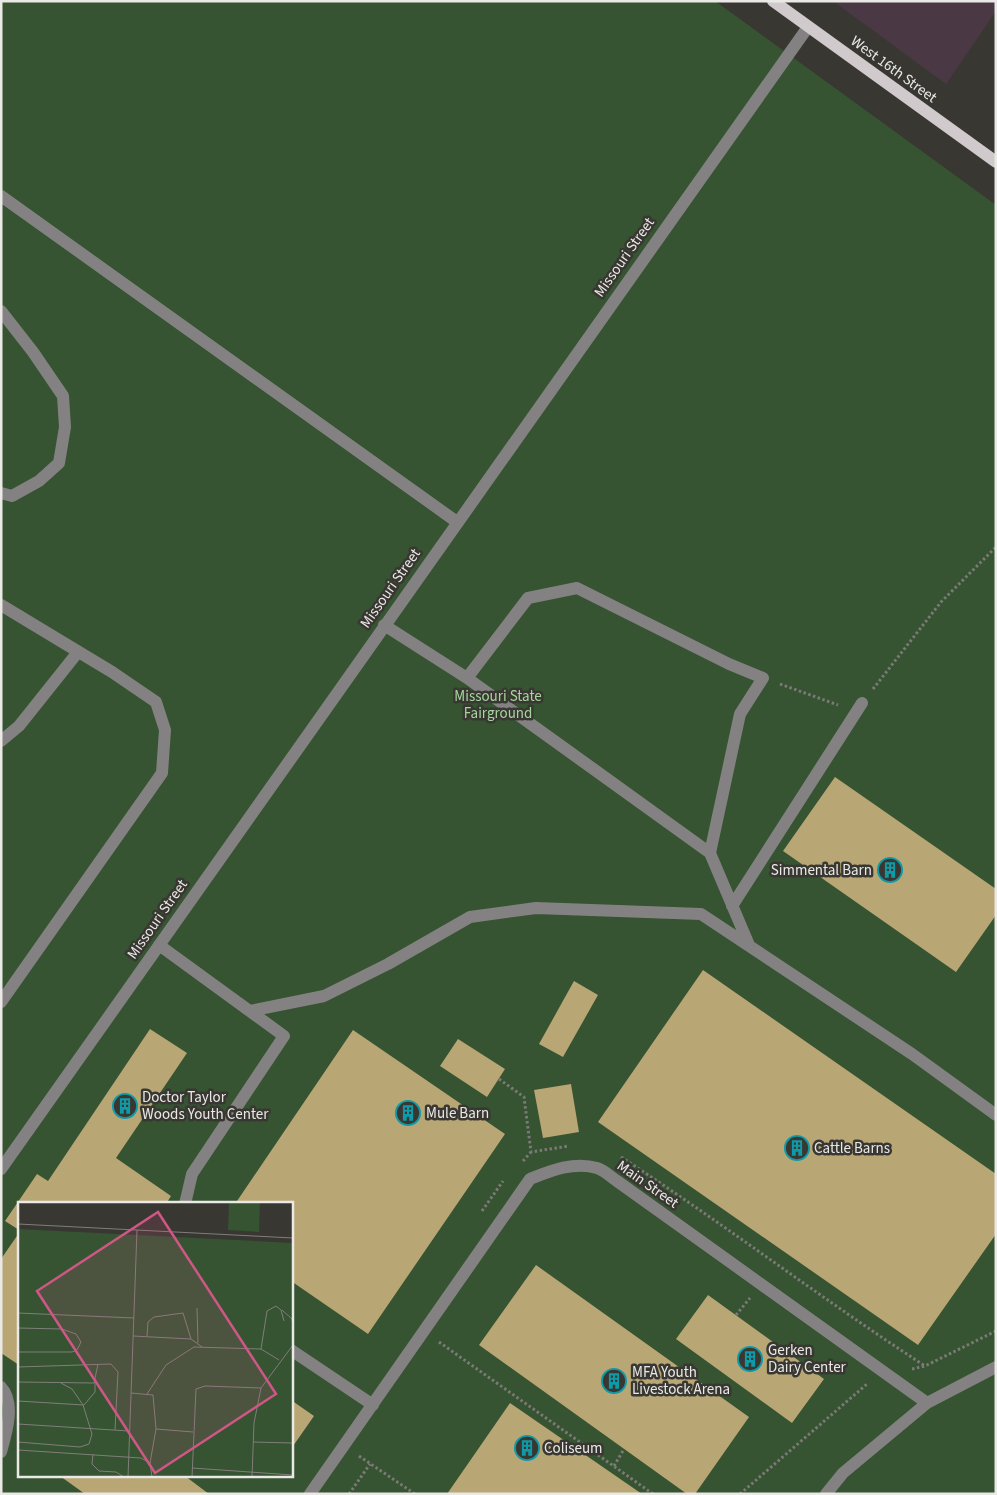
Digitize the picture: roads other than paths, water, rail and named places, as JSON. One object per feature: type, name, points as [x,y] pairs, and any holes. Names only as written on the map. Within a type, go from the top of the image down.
[{"type":"main road","name":"West 16th Street","points":[[773,1],[996,162]]},
{"type":"street","name":"Missouri Street","points":[[1,1169],[6,1154],[159,945],[808,27]]},
{"type":"street","points":[[1,196],[457,522]]},
{"type":"street","points":[[1,311],[33,352],[63,396],[65,426],[59,463],[39,481],[12,496],[1,493]]},
{"type":"street","points":[[467,678],[528,598],[577,588],[729,664],[763,678],[740,714],[710,853]]},
{"type":"street","points":[[1,604],[156,702],[165,730],[162,773],[1,1002]]},
{"type":"street","points":[[384,625],[467,678],[710,853],[749,945]]},
{"type":"street","points":[[1,741],[19,726],[78,652]]},
{"type":"street","points":[[732,906],[862,703]]},
{"type":"street","points":[[250,1012],[324,996],[388,964],[470,917],[536,908],[701,914],[912,1054],[996,1115]]},
{"type":"street","points":[[159,945],[284,1036],[192,1174],[185,1202]]},
{"type":"street","name":"Main Street","points":[[310,1494],[530,1179],[553,1169],[576,1166],[596,1168],[617,1180],[927,1403]]},
{"type":"street","points":[[292,1351],[373,1405]]},
{"type":"street","points":[[826,1494],[843,1473],[927,1403],[996,1367]]},
{"type":"street","points":[[1,1387],[5,1390],[14,1417],[1,1452]]},
{"type":"place","name":"Simmental Barn","points":[[890,870]]},
{"type":"place","name":"Doctor Taylor Woods Youth Center","points":[[125,1106]]},
{"type":"place","name":"Mule Barn","points":[[408,1113]]},
{"type":"place","name":"Cattle Barns","points":[[797,1148]]},
{"type":"place","name":"Gerken Dairy Center","points":[[750,1359]]},
{"type":"place","name":"MFA Youth Livestock Arena","points":[[614,1381]]},
{"type":"place","name":"Coliseum","points":[[527,1448]]},
{"type":"park label","name":"Missouri State Fairground","points":[[498,704]]}]
